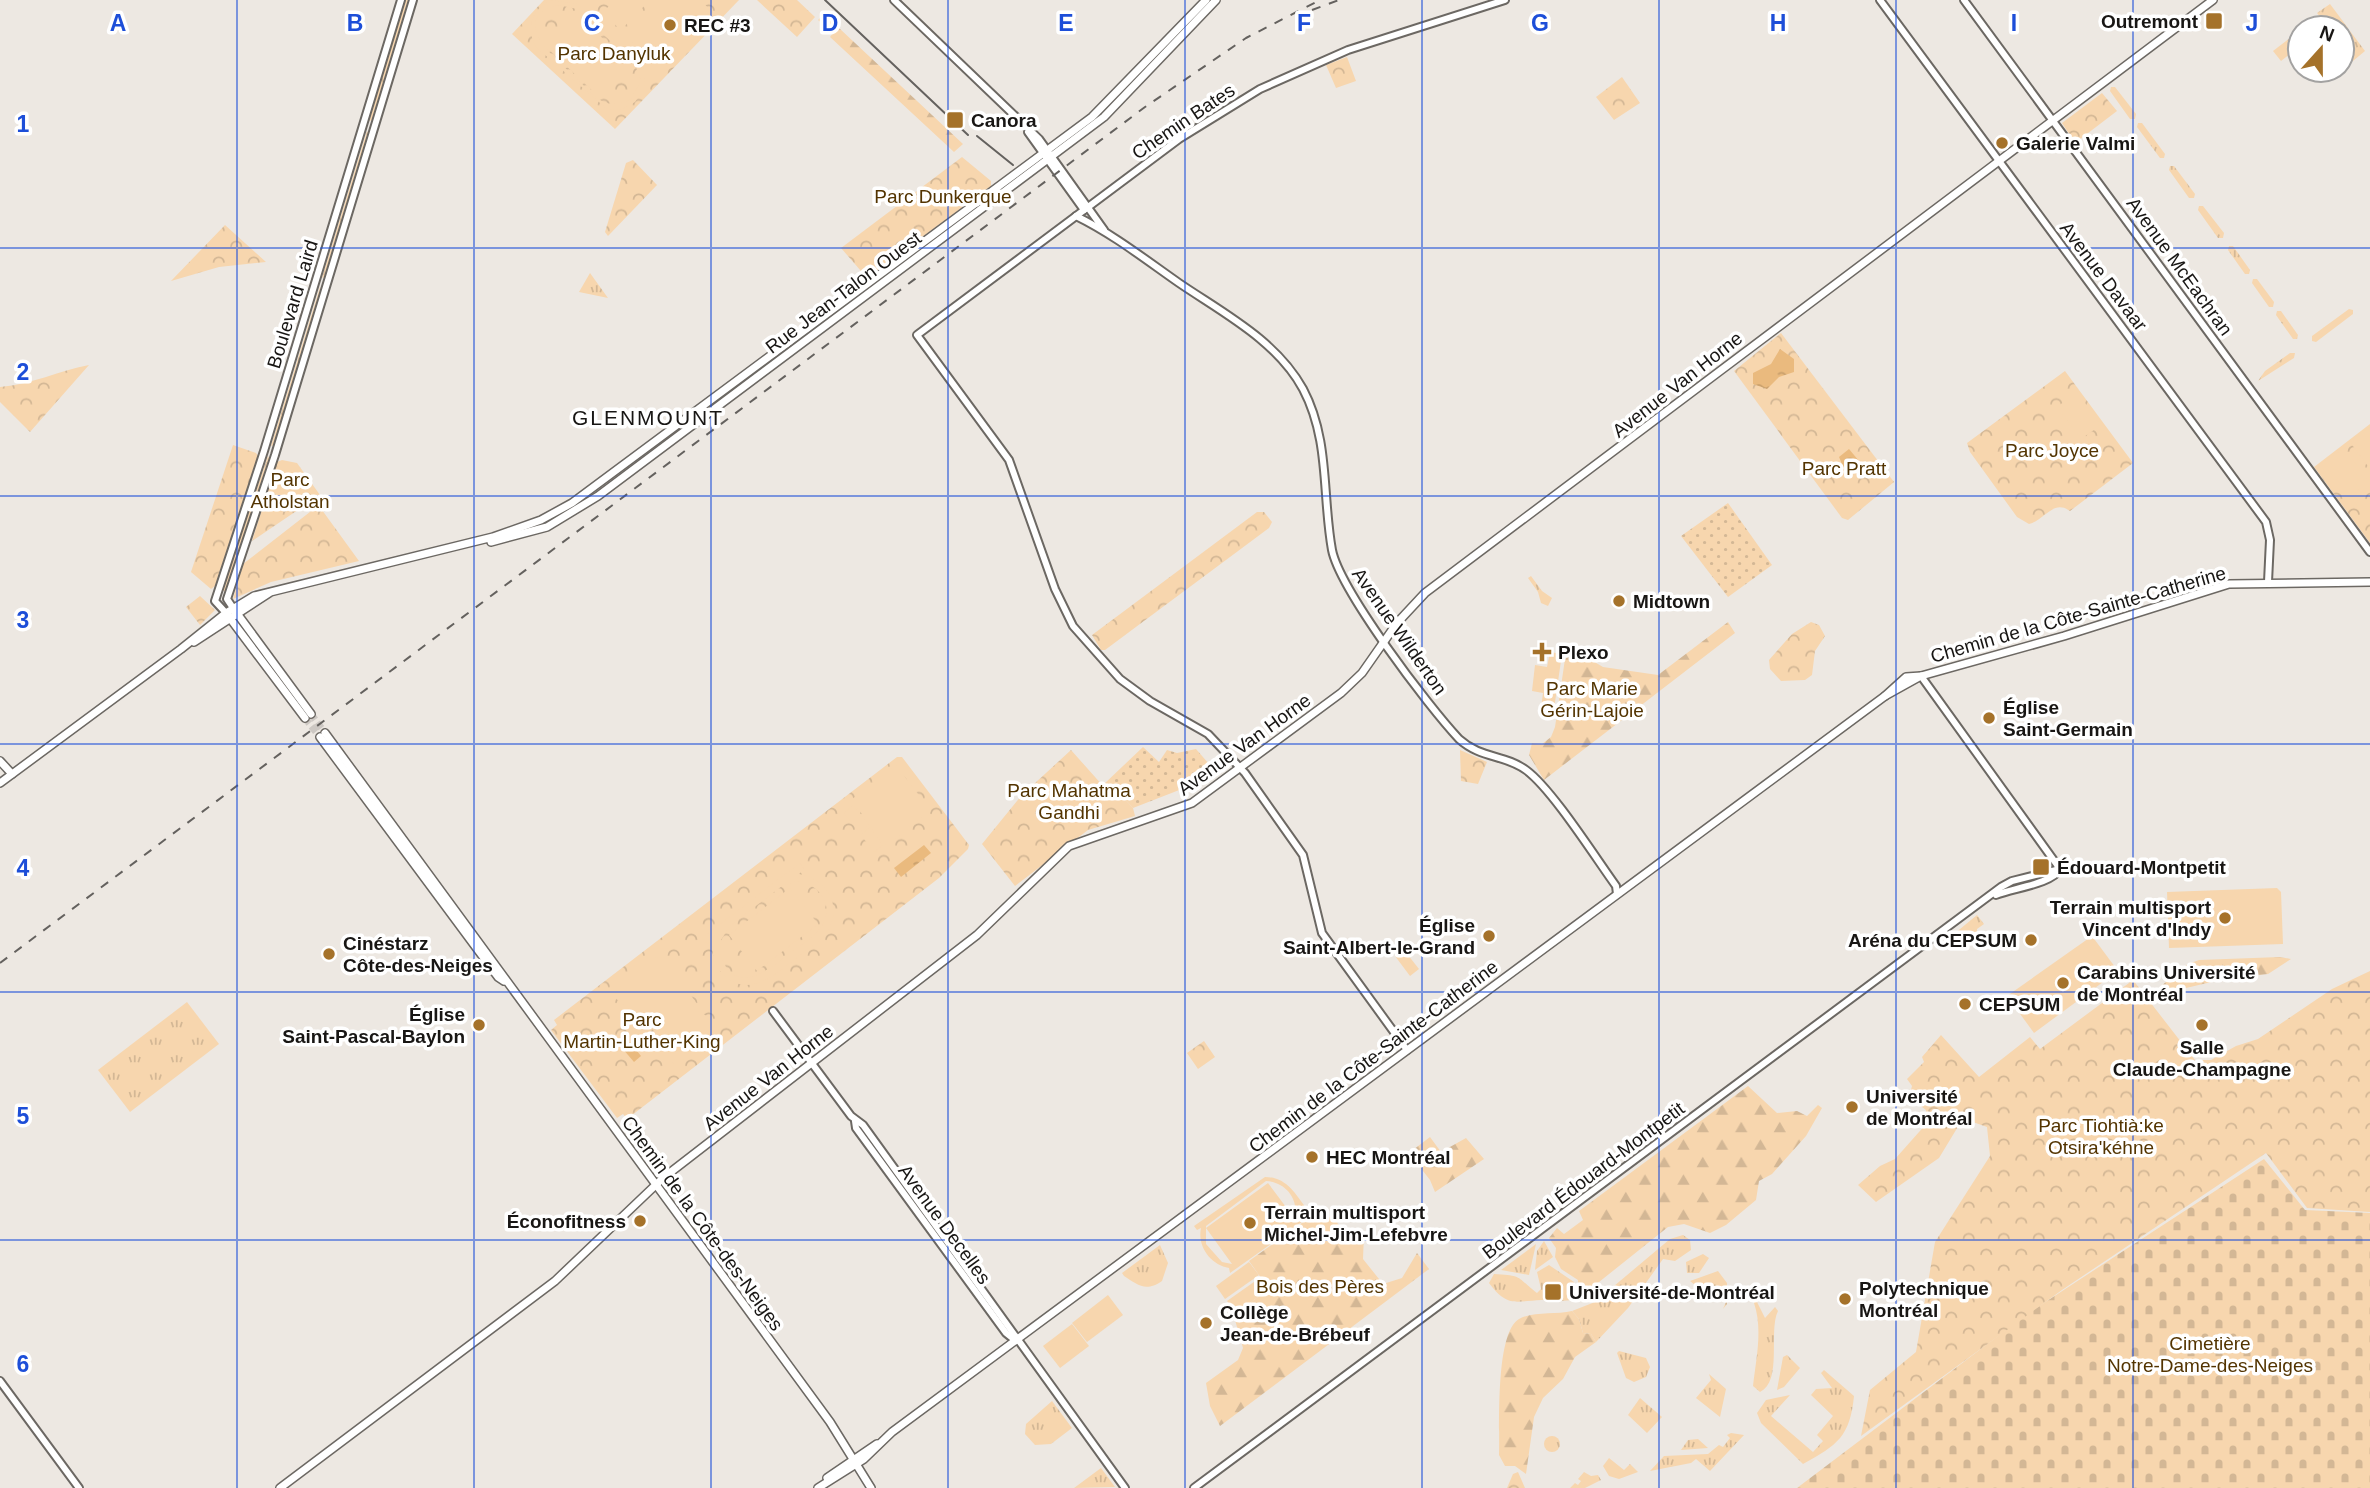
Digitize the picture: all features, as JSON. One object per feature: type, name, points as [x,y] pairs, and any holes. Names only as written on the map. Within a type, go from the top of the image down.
[{"type":"main road","name":"Rue Jean-Talon Ouest","points":[[1047,154],[1105,105],[1206,0]]},
{"type":"main road","name":"Rue Jean-Talon Ouest","points":[[0,783],[181,649],[229,610],[254,596],[299,583],[452,549],[511,531],[572,503],[1116,106],[1216,0]]},
{"type":"main road","name":"Avenue Van Horne","points":[[280,1488],[547,1287],[656,1184],[977,935],[1069,846],[1088,837],[1187,806],[1240,768],[1341,693],[1362,673],[1405,612],[1425,593],[2213,0]]},
{"type":"main road","name":"Chemin de la Côte-Sainte-Catherine","points":[[817,1488],[1885,696],[1906,677],[1921,676],[2064,636],[2225,585],[2268,582],[2370,582]]},
{"type":"main road","name":"Rue Jean-Talon Ouest","points":[[181,649],[235,618],[270,593]]},
{"type":"main road","points":[[229,610],[308,716]]},
{"type":"main road","name":"Chemin de la Côte-des-Neiges","points":[[322,735],[503,973],[504,981],[833,1427],[871,1488]]},
{"type":"main road","points":[[0,761],[12,774]]},
{"type":"street","name":"Boulevard Laird","points":[[229,610],[215,601],[264,451],[401,0]]},
{"type":"street","name":"Boulevard Laird","points":[[229,610],[227,599],[277,450],[413,0]]},
{"type":"street","name":"Avenue Wilderton","points":[[894,0],[1021,123],[1108,234]]},
{"type":"street","name":"Chemin Bates","points":[[1240,768],[1208,734],[1129,687],[1087,643],[1066,614],[1055,589],[1009,460],[917,337],[919,332],[1086,208],[1194,130],[1260,89],[1348,50],[1505,0]]},
{"type":"street","name":"Avenue Davaar","points":[[1880,0],[2266,522],[2270,540],[2268,582]]},
{"type":"street","name":"Avenue McEachran","points":[[1964,0],[2370,552]]},
{"type":"street","name":"Avenue Wilderton","points":[[1076,216],[1108,234],[1260,339],[1301,386],[1313,411],[1321,439],[1335,563],[1349,591],[1464,743],[1481,754],[1520,766],[1534,776],[1616,886],[1617,894]]},
{"type":"street","name":"Boulevard Édouard-Montpetit","points":[[1194,1488],[1991,897],[2018,886],[2056,876],[2060,869],[1921,676]]},
{"type":"street","points":[[1240,768],[1303,855],[1322,933],[1407,1050]]},
{"type":"street","name":"Avenue Decelles","points":[[773,1011],[1006,1333],[1016,1341],[1125,1488]]},
{"type":"street","points":[[0,1381],[79,1488]]},
{"type":"green space","points":[[404,0],[409,0],[373,120],[369,121]]},
{"type":"green space","name":"Parc Danyluk","points":[[544,0],[739,0],[615,129],[512,34]]},
{"type":"green space","points":[[551,0],[578,4],[652,77],[649,80],[645,78],[644,89],[635,102],[623,109],[608,110],[536,47],[531,33],[532,20],[544,4]],"holes":[[[558,5],[577,9],[635,65],[641,80],[631,99],[615,104],[600,100],[557,61],[540,40],[536,20],[543,11]]]},
{"type":"green space","points":[[615,0],[650,0],[621,30],[602,13]]},
{"type":"green space","name":"REC #3","points":[[659,0],[700,0],[715,14],[661,70],[625,36]]},
{"type":"green space","points":[[757,0],[797,0],[815,17],[797,37]]},
{"type":"green space","points":[[2330,4],[2338,14],[2318,14]]},
{"type":"green space","points":[[576,13],[632,66],[601,99],[545,46]]},
{"type":"green space","points":[[824,14],[963,144],[954,152],[830,37],[833,33],[818,20]]},
{"type":"green space","points":[[2356,39],[2365,51],[2356,58]]},
{"type":"green space","points":[[2286,41],[2286,57],[2281,61],[2273,51]]},
{"type":"green space","points":[[1347,57],[1356,81],[1336,88],[1326,65]]},
{"type":"green space","points":[[1622,77],[1640,103],[1614,120],[1596,97]]},
{"type":"green space","points":[[2111,87],[2115,87],[2136,114],[2135,119],[2130,119],[2110,91]]},
{"type":"green space","points":[[2102,93],[2117,111],[2075,143],[2062,123]]},
{"type":"green space","points":[[2138,123],[2142,123],[2165,154],[2164,158],[2160,158],[2137,127]]},
{"type":"green space","points":[[367,131],[369,134],[326,276],[322,278]]},
{"type":"green space","name":"Parc Dunkerque","points":[[962,157],[991,181],[991,186],[867,278],[841,248]]},
{"type":"green space","points":[[633,160],[657,185],[608,236],[605,232],[626,163]]},
{"type":"green space","points":[[2170,166],[2174,166],[2195,194],[2194,198],[2189,198],[2169,170]]},
{"type":"green space","points":[[2199,206],[2203,206],[2224,233],[2223,238],[2218,238],[2198,210]]},
{"type":"green space","points":[[225,225],[266,262],[219,267],[171,281]]},
{"type":"green space","points":[[2229,246],[2233,246],[2250,270],[2249,274],[2245,274],[2228,250]]},
{"type":"green space","points":[[590,273],[608,298],[579,292]]},
{"type":"green space","points":[[2253,279],[2257,279],[2274,302],[2273,307],[2269,307],[2252,283]]},
{"type":"green space","points":[[320,287],[274,445],[271,446]]},
{"type":"green space","points":[[2349,309],[2353,310],[2353,314],[2316,342],[2312,341],[2312,336]]},
{"type":"green space","points":[[2277,311],[2281,311],[2298,335],[2297,339],[2293,339],[2276,315]]},
{"type":"green space","name":"Parc Pratt","points":[[1781,333],[1894,482],[1848,520],[1842,518],[1734,371]]},
{"type":"green space","points":[[2290,353],[2295,353],[2294,358],[2258,381],[2265,371]]},
{"type":"green space","points":[[89,365],[30,432],[0,402],[0,387]]},
{"type":"green space","name":"Parc Joyce","points":[[2065,371],[2133,463],[2070,511],[2059,507],[2029,524],[2017,517],[1970,452],[1967,443]]},
{"type":"green space","points":[[2077,392],[2101,425],[2081,439],[2057,407]]},
{"type":"green space","points":[[2370,424],[2370,543],[2314,467]]},
{"type":"green space","points":[[2370,427],[2370,469],[2350,442]]},
{"type":"green space","name":"Parc Atholstan","points":[[233,445],[258,456],[215,586],[211,589],[191,572]]},
{"type":"green space","points":[[2344,448],[2369,482],[2346,500],[2320,465]]},
{"type":"green space","points":[[268,456],[270,460],[226,592],[222,590]]},
{"type":"green space","name":"Parc Atholstan","points":[[282,460],[297,463],[320,495],[252,541],[277,462]]},
{"type":"green space","points":[[1728,503],[1772,565],[1728,597],[1681,536]]},
{"type":"green space","points":[[315,508],[322,510],[359,561],[271,582],[233,599],[243,564]]},
{"type":"green space","points":[[1257,512],[1264,512],[1272,522],[1269,528],[1105,650],[1101,650],[1092,635]]},
{"type":"green space","points":[[1531,576],[1542,591],[1552,598],[1548,606],[1541,603],[1538,592],[1528,578]]},
{"type":"green space","points":[[200,596],[215,610],[200,625],[186,607]]},
{"type":"green space","name":"Parc Marie Gérin-Lajoie","points":[[1728,622],[1735,633],[1544,780],[1529,755],[1532,743],[1542,744],[1551,737],[1555,727],[1565,659],[1576,651],[1603,667],[1658,675]]},
{"type":"green space","points":[[1811,622],[1819,625],[1825,636],[1815,651],[1812,675],[1805,680],[1781,681],[1770,669],[1769,660],[1792,634]]},
{"type":"green space","points":[[1550,652],[1562,654],[1554,709],[1541,708],[1543,693],[1532,691],[1535,665],[1547,667]]},
{"type":"green space","points":[[1143,747],[1159,762],[1167,750],[1177,753],[1196,749],[1209,764],[1187,787],[1133,808],[1122,796],[1113,796],[1103,785]]},
{"type":"green space","name":"Parc Mahatma Gandhi","points":[[1071,750],[1112,796],[1122,796],[1133,808],[1135,816],[1088,830],[1015,886],[982,844],[1021,796]]},
{"type":"green space","points":[[1460,750],[1487,762],[1478,784],[1461,781]]},
{"type":"green space","name":"Parc Martin-Luther-King","points":[[897,757],[902,757],[969,845],[968,849],[939,878],[627,1119],[623,1114],[617,1118],[551,1030],[557,1025],[554,1020]]},
{"type":"green space","points":[[896,765],[931,811],[886,845],[851,800]]},
{"type":"green space","points":[[853,805],[869,825],[859,832],[844,813]]},
{"type":"green space","points":[[870,827],[883,845],[874,852],[861,835]]},
{"type":"green space","points":[[800,863],[804,869],[799,874],[817,881],[833,902],[832,921],[822,938],[774,975],[754,984],[734,982],[724,975],[714,959],[713,940],[707,944],[702,938]],"holes":[[[796,881],[818,891],[826,904],[825,919],[818,931],[764,972],[744,978],[734,975],[726,968],[720,954],[721,940],[730,926],[782,886]]]},
{"type":"green space","points":[[790,888],[818,924],[757,971],[729,935]]},
{"type":"green space","name":"Terrain multisport Vincent d'Indy","points":[[2277,888],[2281,892],[2283,944],[2169,948],[2167,892]]},
{"type":"green space","points":[[1977,915],[1984,924],[1977,929],[1977,940],[1960,942],[1954,934]]},
{"type":"green space","name":"Carabins Université de Montréal","points":[[2092,936],[2118,971],[2034,1033],[2007,996]]},
{"type":"green space","points":[[1404,950],[1419,969],[1410,976],[1395,956]]},
{"type":"green space","points":[[654,957],[665,958],[697,1004],[692,1008],[707,1016],[719,1030],[678,1064],[673,1063],[648,1023],[612,994]]},
{"type":"green space","points":[[2280,957],[2291,959],[2268,974],[2224,979],[2165,993],[2161,986],[2188,964],[2199,960]]},
{"type":"green space","name":"Parc Tiohtià:ke Otsira'kéhne","points":[[2370,971],[2370,1212],[2307,1208],[2266,1153],[2062,1290],[1861,1436],[1870,1390],[1916,1352],[1935,1242],[1990,1156],[1987,1127],[1970,1121],[1959,1125],[1939,1158],[1876,1202],[1858,1185],[1880,1166],[1895,1159],[1927,1123],[1926,1110],[1909,1097],[1912,1086],[1907,1079],[1924,1062],[1922,1057],[1941,1035],[1979,1077],[2030,1037],[2040,1049],[2133,980],[2195,1060],[2211,1060],[2236,1046],[2258,1039],[2332,989]]},
{"type":"green space","points":[[187,1002],[219,1044],[130,1112],[98,1070]]},
{"type":"green space","points":[[1204,1041],[1215,1057],[1198,1069],[1187,1053]]},
{"type":"green space","points":[[1748,1086],[1777,1113],[1797,1111],[1807,1116],[1818,1105],[1822,1108],[1806,1136],[1772,1174],[1759,1181],[1756,1200],[1726,1225],[1710,1233],[1684,1224],[1668,1227],[1589,1290],[1578,1285],[1578,1280],[1561,1269],[1555,1257],[1556,1248],[1549,1238],[1557,1228],[1564,1234],[1583,1220],[1579,1211]]},
{"type":"green space","points":[[1430,1137],[1441,1152],[1466,1138],[1484,1159],[1435,1192],[1430,1180],[1409,1153]]},
{"type":"green space","name":"Cimetière Notre-Dame-des-Neiges","points":[[2264,1159],[2305,1210],[2370,1213],[2370,1488],[1797,1488],[2027,1314]]},
{"type":"green space","name":"Terrain multisport Michel-Jim-Lefebvre","points":[[1265,1177],[1284,1183],[1306,1208],[1303,1211],[1301,1208],[1300,1217],[1306,1219],[1230,1273],[1229,1268],[1216,1263],[1207,1254],[1201,1242],[1201,1228],[1197,1230],[1194,1226]],"holes":[[[1266,1181],[1285,1188],[1295,1205],[1295,1219],[1268,1183],[1206,1226]],[[1206,1228],[1232,1264],[1222,1262],[1206,1244]]]},
{"type":"green space","name":"Bois des Pères","points":[[1313,1215],[1333,1218],[1340,1226],[1364,1233],[1363,1259],[1383,1284],[1402,1278],[1417,1253],[1429,1269],[1220,1426],[1210,1406],[1206,1383],[1238,1360],[1243,1348],[1235,1320],[1236,1313],[1269,1289],[1249,1261]]},
{"type":"green space","points":[[1683,1235],[1690,1240],[1691,1250],[1675,1261],[1663,1259],[1628,1308],[1596,1342],[1591,1334],[1583,1333],[1579,1319],[1572,1311],[1595,1302],[1670,1239]]},
{"type":"green space","points":[[1544,1241],[1553,1257],[1535,1270],[1537,1251]]},
{"type":"green space","points":[[1536,1244],[1529,1275],[1501,1270]]},
{"type":"green space","points":[[1160,1245],[1168,1263],[1162,1281],[1146,1287],[1124,1276],[1122,1273]]},
{"type":"green space","points":[[1703,1254],[1709,1258],[1699,1273],[1687,1273],[1686,1262]]},
{"type":"green space","points":[[1249,1262],[1259,1275],[1225,1299],[1216,1286]]},
{"type":"green space","points":[[1549,1265],[1574,1282],[1575,1290],[1582,1287],[1589,1290],[1566,1301],[1518,1302],[1507,1300],[1489,1283],[1494,1274],[1510,1275],[1537,1293],[1541,1289],[1537,1272]]},
{"type":"green space","points":[[1718,1271],[1727,1283],[1727,1304],[1723,1309],[1726,1302],[1722,1298],[1716,1302],[1690,1281]]},
{"type":"green space","points":[[1261,1277],[1269,1289],[1236,1313],[1227,1301]]},
{"type":"green space","points":[[1108,1295],[1123,1315],[1087,1342],[1072,1323]]},
{"type":"green space","points":[[1756,1300],[1765,1318],[1775,1307],[1778,1311],[1771,1378],[1760,1392],[1753,1386],[1758,1334],[1754,1303]]},
{"type":"green space","points":[[1572,1311],[1579,1319],[1583,1333],[1591,1334],[1596,1342],[1575,1357],[1563,1379],[1543,1398],[1534,1417],[1526,1474],[1515,1466],[1505,1466],[1499,1455],[1500,1382],[1506,1342],[1511,1328],[1519,1319],[1531,1315]]},
{"type":"green space","points":[[1072,1324],[1089,1346],[1060,1368],[1043,1346]]},
{"type":"green space","points":[[1619,1351],[1646,1358],[1650,1367],[1646,1377],[1634,1382],[1626,1378],[1617,1353]]},
{"type":"green space","points":[[1787,1355],[1800,1368],[1784,1387],[1777,1390],[1783,1357]]},
{"type":"green space","points":[[1824,1370],[1854,1396],[1852,1410],[1840,1438],[1803,1464],[1761,1423],[1757,1413],[1766,1400],[1790,1395],[1771,1416],[1813,1452],[1823,1441],[1817,1435],[1833,1416],[1811,1395],[1816,1389],[1832,1388],[1821,1373]]},
{"type":"green space","points":[[1709,1374],[1726,1389],[1720,1417],[1696,1398],[1711,1380]]},
{"type":"green space","points":[[1640,1398],[1662,1417],[1647,1433],[1628,1415]]},
{"type":"green space","points":[[1052,1401],[1072,1428],[1051,1444],[1035,1445],[1025,1434],[1026,1424]]},
{"type":"green space","points":[[1727,1435],[1744,1435],[1710,1471],[1696,1459],[1691,1463],[1650,1471],[1664,1456],[1708,1454],[1719,1445],[1723,1447],[1730,1438]]},
{"type":"green space","points":[[1552,1436],[1558,1438],[1558,1450],[1552,1452],[1546,1450],[1544,1444],[1546,1438]]},
{"type":"green space","points":[[1698,1439],[1708,1448],[1681,1450],[1688,1440]]},
{"type":"green space","points":[[1609,1458],[1624,1470],[1630,1464],[1638,1472],[1619,1479],[1609,1476],[1603,1466]]},
{"type":"green space","points":[[1101,1468],[1115,1487],[1074,1488]]},
{"type":"green space","points":[[1518,1472],[1525,1488],[1507,1488],[1513,1474]]},
{"type":"green space","points":[[1584,1472],[1591,1476],[1598,1475],[1601,1480],[1585,1488],[1570,1488],[1575,1483],[1578,1485],[1581,1481],[1578,1479]]},
{"type":"water","points":[[1780,349],[1794,359],[1794,372],[1779,377],[1767,389],[1753,384],[1753,373],[1771,364]]},
{"type":"water","points":[[1849,449],[1859,461],[1857,470],[1852,474],[1845,471],[1839,457]]},
{"type":"water","points":[[924,845],[931,853],[901,877],[894,868]]},
{"type":"water","points":[[630,1042],[641,1056],[634,1062],[622,1048]]},
{"type":"tunnel","points":[[311,714],[325,733]]},
{"type":"tunnel","points":[[305,718],[320,737]]},
{"type":"tram line","points":[[825,0],[968,135]]},
{"type":"tram line","points":[[977,136],[1013,165]]},
{"type":"railway","points":[[0,963],[1145,107],[1246,38],[1320,0]]},
{"type":"railway","points":[[1312,10],[1339,0]]},
{"type":"place","name":"Outremont","points":[[2214,21]]},
{"type":"place","name":"REC #3","points":[[670,25]]},
{"type":"place","name":"Canora","points":[[955,120]]},
{"type":"place","name":"Galerie Valmi","points":[[2002,143]]},
{"type":"place","name":"Midtown","points":[[1619,601]]},
{"type":"place","name":"Plexo","points":[[1542,652]]},
{"type":"place","name":"Église Saint-Germain","points":[[1989,718]]},
{"type":"place","name":"Édouard-Montpetit","points":[[2041,867]]},
{"type":"place","name":"Terrain multisport Vincent d'Indy","points":[[2225,918]]},
{"type":"place","name":"Église Saint-Albert-le-Grand","points":[[1489,936]]},
{"type":"place","name":"Aréna du CEPSUM","points":[[2031,940]]},
{"type":"place","name":"Cinéstarz Côte-des-Neiges","points":[[329,954]]},
{"type":"place","name":"Carabins Université de Montréal","points":[[2063,983]]},
{"type":"place","name":"CEPSUM","points":[[1965,1004]]},
{"type":"place","name":"Église Saint-Pascal-Baylon","points":[[479,1025]]},
{"type":"place","name":"Salle Claude-Champagne","points":[[2202,1025]]},
{"type":"place","name":"Université de Montréal","points":[[1852,1107]]},
{"type":"place","name":"HEC Montréal","points":[[1312,1157]]},
{"type":"place","name":"Éconofitness","points":[[640,1221]]},
{"type":"place","name":"Terrain multisport Michel-Jim-Lefebvre","points":[[1250,1223]]},
{"type":"place","name":"Université-de-Montréal","points":[[1553,1292]]},
{"type":"place","name":"Polytechnique Montréal","points":[[1845,1299]]},
{"type":"place","name":"Collège Jean-de-Brébeuf","points":[[1206,1323]]},
{"type":"district","name":"GLENMOUNT","points":[[648,418]]}]
